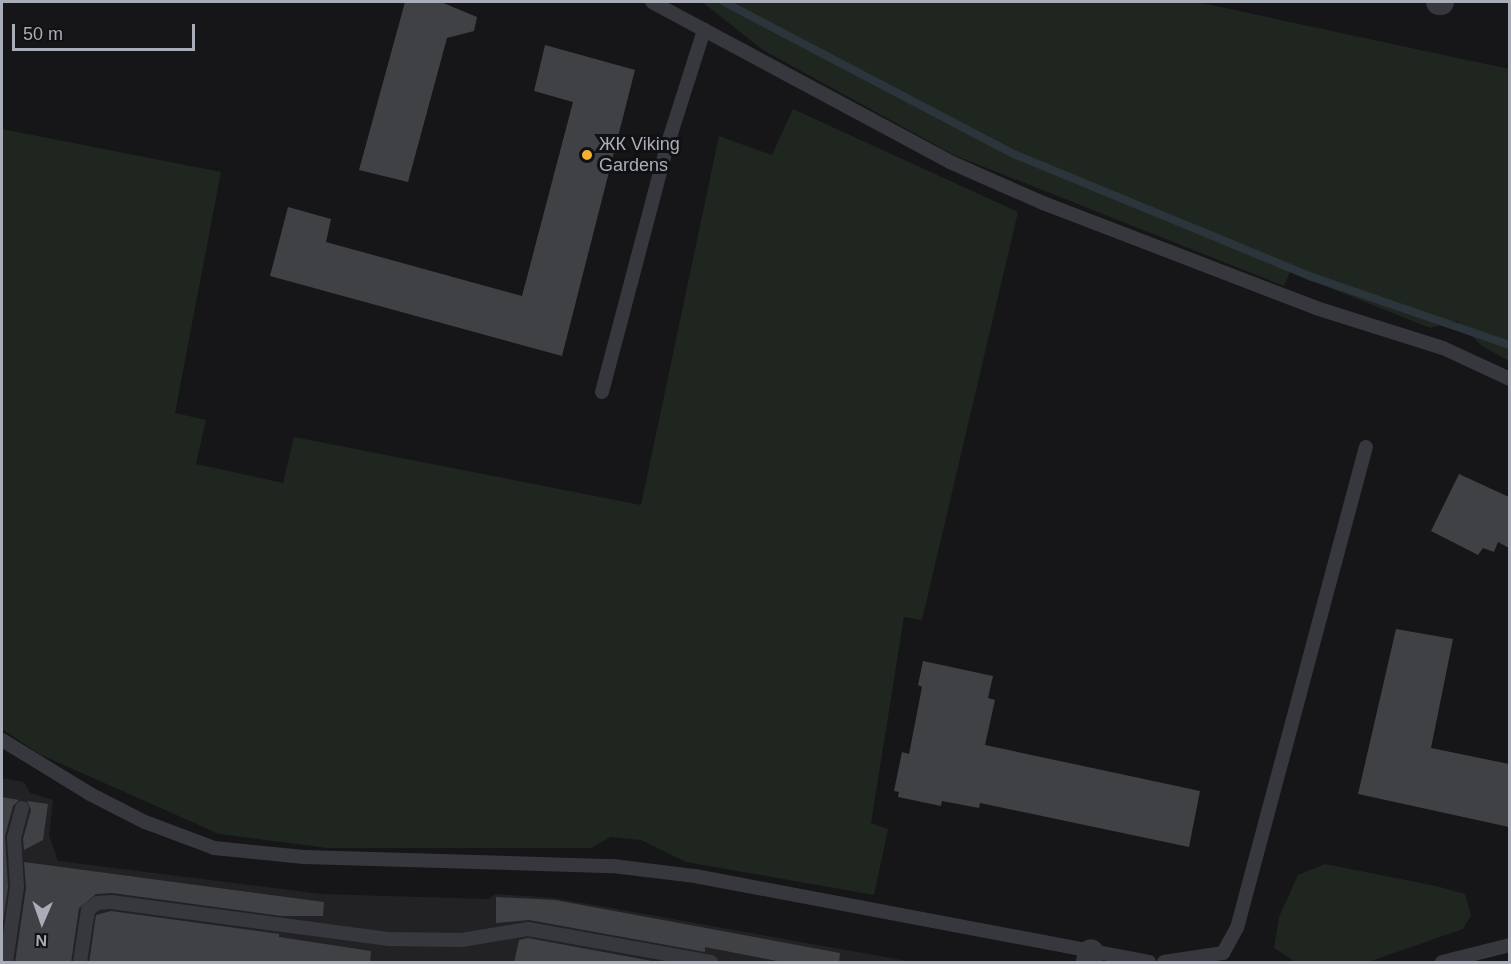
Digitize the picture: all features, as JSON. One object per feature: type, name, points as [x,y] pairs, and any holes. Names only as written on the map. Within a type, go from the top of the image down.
[{"type":"lane","points":[[652,2],[950,162],[1043,203],[1316,308],[1443,348],[1509,379]]},
{"type":"lane","points":[[602,392],[668,143],[704,30]]},
{"type":"lane","points":[[1164,963],[1223,953],[1237,928],[1366,447]]},
{"type":"lane","points":[[2,740],[90,795],[145,822],[214,849],[304,857],[501,861],[636,869],[695,876],[1090,957],[1149,963]]},
{"type":"lane","points":[[6,963],[17,887],[14,838],[22,808]]},
{"type":"lane","points":[[80,963],[88,910],[97,903],[111,902],[388,939],[462,940],[528,930],[711,963]]},
{"type":"lane","points":[[1442,963],[1509,945]]},
{"type":"shaded area","points":[[702,2],[1197,2],[1509,69],[1509,361],[1482,346],[1457,321],[1430,328],[1290,272],[1284,286],[954,155],[763,50]]},
{"type":"shaded area","points":[[793,109],[1018,212],[922,620],[904,617],[871,823],[888,829],[874,895],[686,862],[641,840],[611,837],[591,848],[328,848],[219,834],[39,754],[2,729],[2,129],[221,172],[175,413],[206,420],[196,464],[283,483],[294,437],[641,505],[719,136],[772,155]]},
{"type":"shaded area","points":[[2,778],[24,782],[30,793],[53,800],[49,836],[58,861],[321,894],[489,899],[495,894],[555,898],[913,962],[2,962]]},
{"type":"shaded area","points":[[1325,864],[1465,894],[1471,915],[1463,929],[1368,962],[1294,961],[1274,948],[1279,917],[1298,875]]},
{"type":"building","points":[[405,2],[441,2],[477,17],[474,31],[447,38],[408,182],[359,170]]},
{"type":"building","name":"ЖК Viking Gardens","points":[[545,45],[635,70],[562,356],[270,276],[288,207],[331,219],[326,242],[522,296],[573,102],[534,91]]},
{"type":"building","points":[[1459,474],[1509,497],[1509,548],[1498,542],[1494,552],[1483,548],[1478,555],[1431,531]]},
{"type":"building","points":[[1396,629],[1453,639],[1431,748],[1509,764],[1509,827],[1358,794]]},
{"type":"building","points":[[923,661],[993,676],[988,698],[995,700],[985,745],[1200,791],[1189,847],[980,803],[979,808],[942,801],[941,806],[898,797],[899,792],[894,791],[902,752],[909,754],[922,687],[918,685]]},
{"type":"building","points":[[2,797],[19,800],[13,806],[5,836],[8,887],[2,931]]},
{"type":"building","points":[[27,801],[48,804],[43,840],[24,850],[23,839],[31,810]]},
{"type":"building","points":[[24,862],[324,902],[323,916],[281,916],[112,893],[96,894],[79,908],[71,963],[15,963],[26,888]]},
{"type":"building","points":[[496,897],[555,900],[840,953],[839,963],[787,963],[705,947],[705,952],[529,920],[496,923]]},
{"type":"building","points":[[111,911],[279,934],[279,937],[371,951],[370,963],[89,963],[96,915]]},
{"type":"building","points":[[528,938],[663,963],[514,963],[519,940]]},
{"type":"waterway","points":[[724,2],[1016,155],[1312,277],[1510,345]]},
{"type":"place","name":"ЖК Viking Gardens","points":[[587,155]]}]
